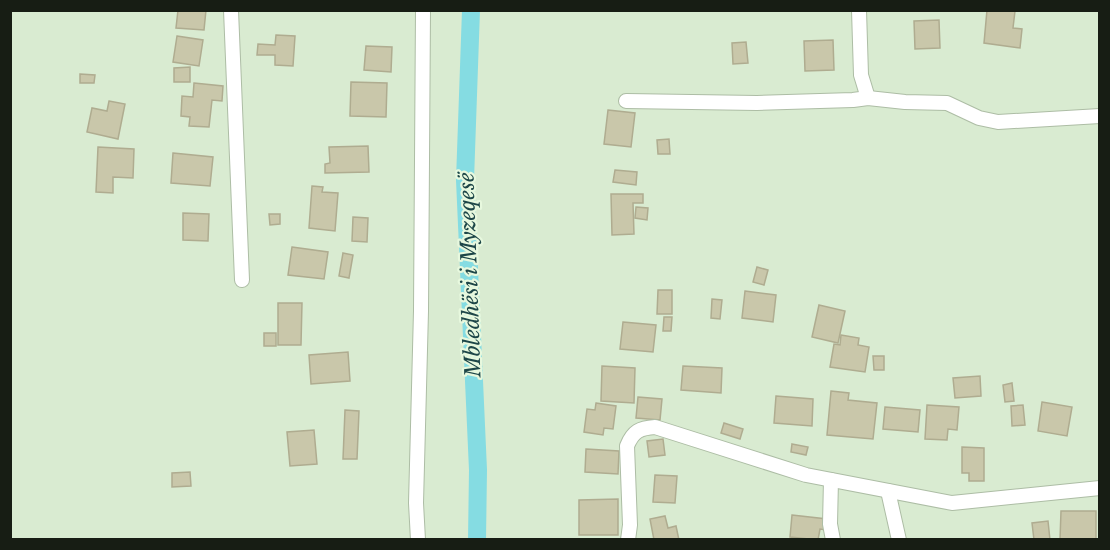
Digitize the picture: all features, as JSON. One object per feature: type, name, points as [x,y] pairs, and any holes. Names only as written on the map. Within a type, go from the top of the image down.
[{"type":"street","points":[[231,10],[242,280]]},
{"type":"street","points":[[418,540],[416,503],[421,311],[423,10]]},
{"type":"street","points":[[859,10],[861,75],[868,98]]},
{"type":"street","points":[[626,101],[757,103],[868,98],[947,103],[979,118],[998,122],[1100,116]]},
{"type":"street","points":[[628,540],[630,525],[627,446],[632,435],[642,428],[655,428],[806,475],[952,503],[1100,488]]},
{"type":"street","points":[[831,480],[832,540]]},
{"type":"street","points":[[888,491],[899,540]]},
{"type":"building","points":[[178,10],[206,10],[204,30],[176,28]]},
{"type":"building","points":[[987,10],[1015,11],[1013,28],[1022,29],[1020,48],[984,43]]},
{"type":"building","points":[[939,20],[940,48],[915,49],[914,21]]},
{"type":"building","points":[[276,35],[295,36],[293,66],[275,65],[275,55],[257,55],[258,44],[275,45]]},
{"type":"building","points":[[177,36],[203,40],[199,66],[173,62]]},
{"type":"building","points":[[833,40],[834,70],[805,71],[804,41]]},
{"type":"building","points":[[746,42],[748,63],[733,64],[732,43]]},
{"type":"building","points":[[366,46],[392,47],[391,72],[364,70]]},
{"type":"building","points":[[190,67],[190,82],[174,82],[174,68]]},
{"type":"building","points":[[80,74],[95,75],[94,83],[80,83]]},
{"type":"building","points":[[351,82],[387,83],[386,117],[350,116]]},
{"type":"building","points":[[194,83],[223,86],[222,101],[212,100],[209,127],[189,126],[190,117],[181,116],[182,96],[193,97]]},
{"type":"building","points":[[109,101],[125,104],[118,139],[87,132],[92,108],[107,111]]},
{"type":"building","points":[[608,110],[635,113],[631,147],[604,144]]},
{"type":"building","points":[[669,139],[670,154],[658,154],[657,140]]},
{"type":"building","points":[[368,146],[369,172],[325,173],[325,164],[330,163],[329,147]]},
{"type":"building","points":[[98,147],[134,149],[133,178],[113,177],[113,193],[96,192]]},
{"type":"building","points":[[173,153],[213,157],[210,186],[171,183]]},
{"type":"building","points":[[615,170],[637,172],[636,185],[613,182]]},
{"type":"building","points":[[312,186],[323,187],[322,192],[338,193],[335,231],[309,228]]},
{"type":"building","points":[[611,194],[643,194],[643,203],[633,203],[634,234],[612,235]]},
{"type":"building","points":[[636,207],[648,208],[647,220],[635,218]]},
{"type":"building","points":[[183,213],[209,214],[208,241],[183,240]]},
{"type":"building","points":[[269,214],[280,214],[280,224],[270,225]]},
{"type":"building","points":[[353,217],[368,218],[367,242],[352,241]]},
{"type":"building","points":[[292,247],[328,252],[324,279],[288,275]]},
{"type":"building","points":[[343,253],[353,255],[349,278],[339,276]]},
{"type":"building","points":[[757,267],[768,270],[764,285],[753,282]]},
{"type":"building","points":[[658,290],[672,290],[672,314],[657,314]]},
{"type":"building","points":[[745,291],[776,295],[773,322],[742,318]]},
{"type":"building","points":[[712,299],[722,300],[720,319],[711,318]]},
{"type":"building","points":[[278,303],[302,303],[301,345],[278,345]]},
{"type":"building","points":[[819,305],[845,311],[838,343],[812,337]]},
{"type":"building","points":[[664,317],[672,317],[671,331],[663,331]]},
{"type":"building","points":[[623,322],[656,325],[653,352],[620,349]]},
{"type":"building","points":[[264,333],[276,333],[276,346],[264,346]]},
{"type":"building","points":[[841,335],[859,338],[858,345],[869,347],[865,372],[830,367],[834,344],[840,345]]},
{"type":"building","points":[[348,352],[350,381],[311,384],[309,355]]},
{"type":"building","points":[[873,356],[884,356],[884,370],[874,370]]},
{"type":"building","points":[[602,366],[635,368],[634,403],[601,401]]},
{"type":"building","points":[[683,366],[722,368],[721,393],[681,390]]},
{"type":"building","points":[[980,376],[981,396],[955,398],[953,378]]},
{"type":"building","points":[[1012,383],[1014,401],[1005,402],[1003,385]]},
{"type":"building","points":[[831,391],[849,393],[848,400],[877,403],[873,439],[827,435]]},
{"type":"building","points":[[776,396],[813,399],[812,426],[774,423]]},
{"type":"building","points":[[638,397],[662,399],[660,420],[636,418]]},
{"type":"building","points":[[1042,402],[1072,407],[1067,436],[1038,431]]},
{"type":"building","points":[[596,403],[616,406],[613,429],[604,428],[603,435],[584,432],[587,409],[595,410]]},
{"type":"building","points":[[927,405],[959,407],[957,430],[948,429],[947,440],[925,439]]},
{"type":"building","points":[[1023,405],[1025,425],[1012,426],[1011,406]]},
{"type":"building","points":[[885,407],[920,410],[918,432],[883,429]]},
{"type":"building","points":[[345,410],[359,411],[357,459],[343,459]]},
{"type":"building","points":[[724,423],[743,429],[740,439],[721,433]]},
{"type":"building","points":[[314,430],[317,464],[290,466],[287,432]]},
{"type":"building","points":[[663,439],[665,455],[649,457],[647,441]]},
{"type":"building","points":[[792,444],[808,447],[806,455],[791,452]]},
{"type":"building","points":[[962,447],[984,448],[984,481],[969,481],[969,473],[962,473]]},
{"type":"building","points":[[586,449],[619,451],[618,474],[585,472]]},
{"type":"building","points":[[190,472],[191,486],[172,487],[172,473]]},
{"type":"building","points":[[655,475],[677,476],[675,503],[653,502]]},
{"type":"building","points":[[618,499],[618,535],[579,535],[579,500]]},
{"type":"building","points":[[1061,511],[1096,511],[1096,540],[1060,540]]},
{"type":"building","points":[[792,515],[827,519],[826,530],[820,529],[818,540],[790,537]]},
{"type":"building","points":[[665,516],[668,528],[676,526],[679,540],[654,540],[650,519]]},
{"type":"building","points":[[1048,521],[1050,540],[1034,540],[1032,523]]},
{"type":"waterway","name":"Mbledhësi i Myzeqesë","points":[[471,10],[465,180],[478,470],[477,540]]}]
